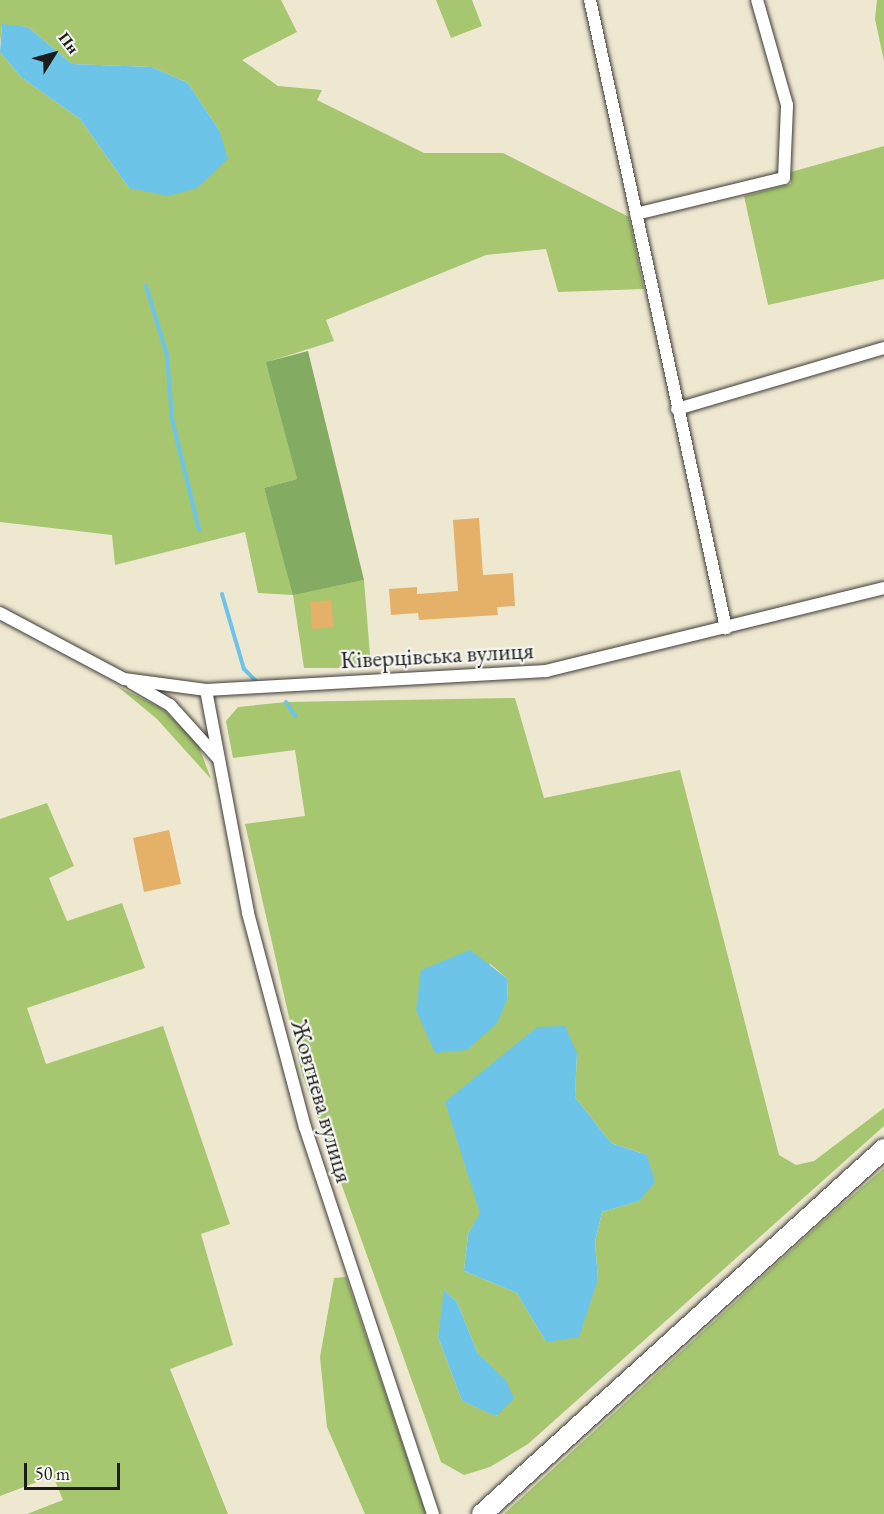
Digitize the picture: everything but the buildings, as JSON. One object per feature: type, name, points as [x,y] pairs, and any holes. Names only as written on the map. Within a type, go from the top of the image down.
[{"type":"highway","points":[[482,1514],[884,1149]]},
{"type":"street","points":[[590,0],[726,628]]},
{"type":"street","points":[[636,214],[783,178],[787,105],[757,0]]},
{"type":"street","points":[[677,409],[884,348]]},
{"type":"street","name":"Ківерцівська вулиця","points":[[0,613],[124,679],[206,690],[546,671],[884,588]]},
{"type":"street","points":[[124,679],[170,705],[205,737],[222,765]]},
{"type":"street","name":"Жовтнева вулиця","points":[[206,690],[222,765],[248,913],[305,1127],[433,1514]]},
{"type":"green space","points":[[0,0],[281,0],[297,32],[242,60],[278,86],[322,90],[317,100],[424,153],[503,153],[629,217],[644,289],[558,292],[546,249],[486,255],[326,320],[334,341],[267,362],[297,479],[264,488],[294,594],[364,580],[371,668],[304,668],[293,595],[258,593],[245,532],[115,565],[112,535],[0,522],[0,52],[21,77],[80,119],[129,188],[219,130],[188,83],[152,67],[72,64],[28,27],[2,25],[0,44]]},
{"type":"green space","points":[[436,0],[472,0],[482,26],[451,38]]},
{"type":"green space","points":[[877,0],[884,0],[884,61],[875,19]]},
{"type":"green space","points":[[884,146],[884,279],[768,305],[744,196],[791,184],[791,172]]},
{"type":"green space","points":[[308,351],[364,580],[293,595],[264,488],[297,479],[266,362]]},
{"type":"green space","points":[[117,686],[163,709],[198,744],[211,779],[157,719]]},
{"type":"green space","points":[[515,698],[544,798],[680,770],[779,1155],[796,1165],[814,1161],[884,1108],[884,1126],[528,1444],[490,1467],[464,1475],[441,1462],[302,1074],[245,824],[305,816],[295,750],[233,758],[226,721],[238,707],[286,702]],"holes":[[[489,963],[508,979],[507,1000]],[[577,1053],[575,1097],[611,1143],[647,1155],[639,1201],[602,1212],[595,1242],[598,1279],[546,1342],[517,1293],[464,1271],[468,1234]],[[445,1291],[457,1302],[478,1354],[497,1416],[462,1401],[438,1337]]]},
{"type":"green space","points":[[47,803],[74,866],[49,878],[67,921],[122,903],[145,968],[27,1008],[46,1064],[163,1026],[230,1224],[201,1234],[233,1345],[170,1369],[228,1514],[27,1514],[63,1500],[53,1476],[0,1496],[0,819]]},
{"type":"green space","points":[[884,1168],[884,1514],[504,1514],[820,1224]]},
{"type":"green space","points":[[346,1277],[425,1514],[365,1514],[327,1427],[320,1357],[334,1278]]},
{"type":"water","points":[[2,24],[28,27],[72,64],[152,67],[188,83],[219,130],[228,159],[197,188],[168,196],[129,188],[80,119],[21,77],[0,52]]},
{"type":"water","points":[[470,950],[508,979],[507,1000],[497,1023],[467,1050],[435,1053],[416,1010],[421,970]]},
{"type":"water","points":[[565,1026],[577,1053],[575,1097],[611,1143],[647,1155],[655,1182],[639,1201],[602,1212],[595,1242],[598,1279],[579,1337],[546,1342],[517,1293],[464,1271],[468,1234],[480,1213],[445,1102],[537,1027]]},
{"type":"water","points":[[444,1290],[457,1302],[478,1354],[506,1380],[514,1399],[496,1416],[462,1401],[438,1337]]},
{"type":"waterway","points":[[146,286],[167,355],[172,419],[199,530]]},
{"type":"waterway","points":[[222,594],[244,669],[255,680]]},
{"type":"waterway","points":[[286,702],[295,716]]}]
